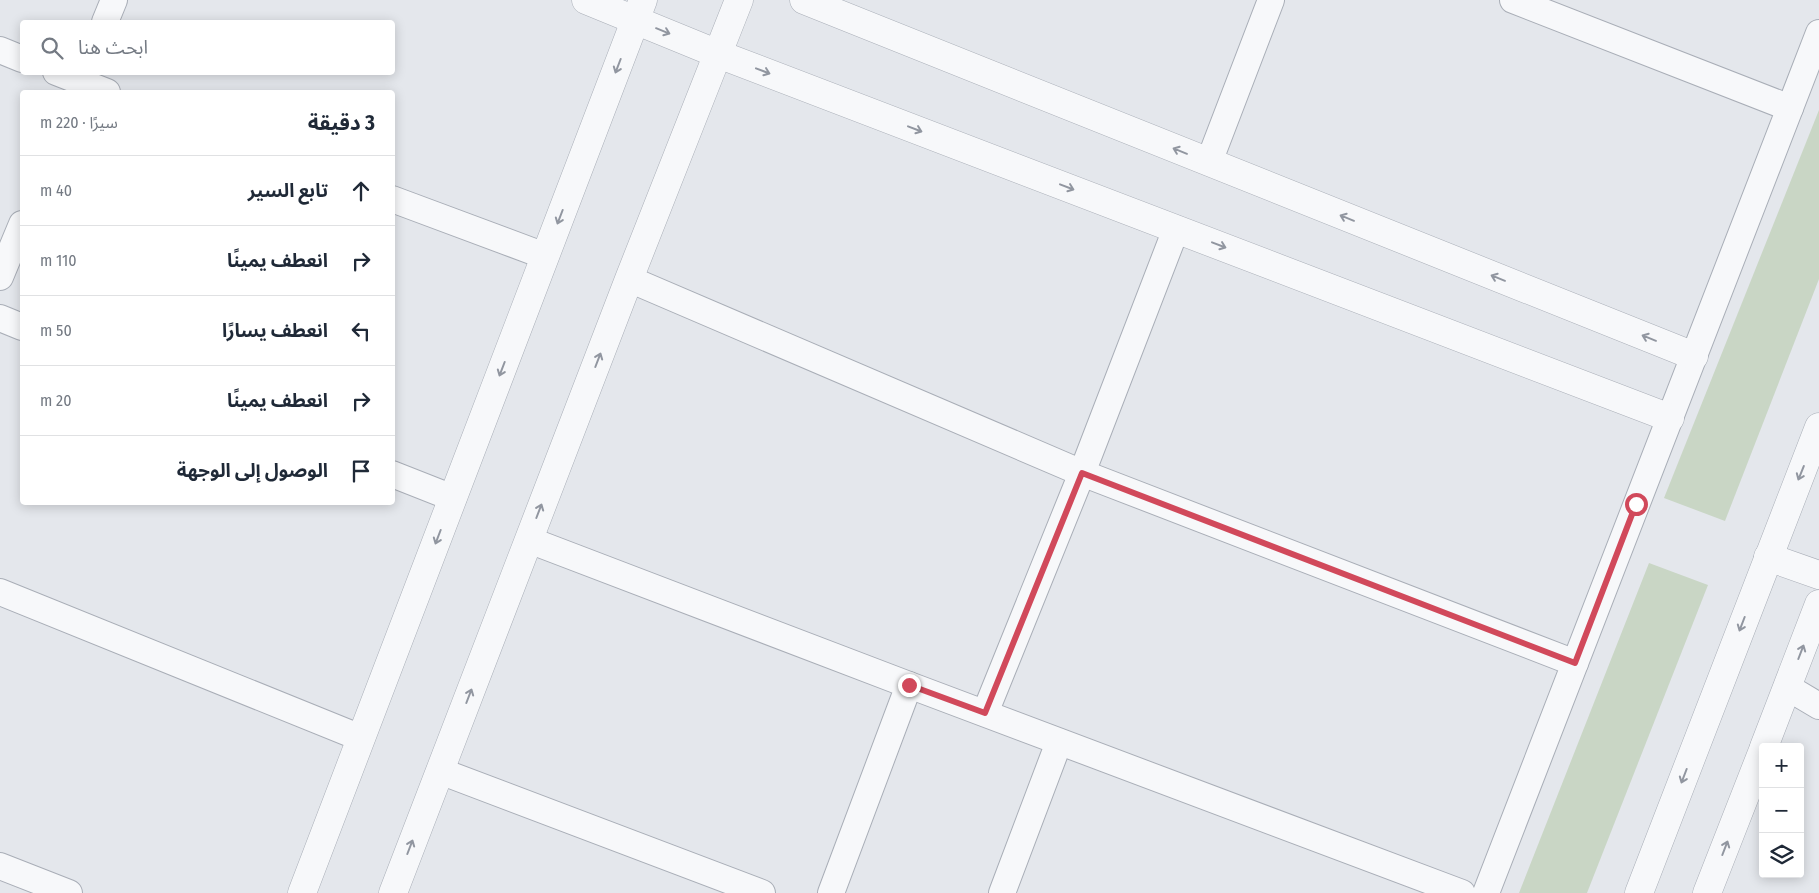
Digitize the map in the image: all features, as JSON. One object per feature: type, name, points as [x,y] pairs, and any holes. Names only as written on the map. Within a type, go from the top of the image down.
[{"type":"street","points":[[106,20],[114,0]]},
{"type":"street","points":[[586,0],[639,10],[718,54],[1670,418]]},
{"type":"street","points":[[393,893],[629,279],[739,0]]},
{"type":"street","points":[[804,0],[1694,356]]},
{"type":"street","points":[[1209,162],[1270,0]]},
{"type":"street","points":[[1513,0],[1790,108]]},
{"type":"street","points":[[302,893],[639,10]]},
{"type":"street","points":[[1486,893],[1819,33]]},
{"type":"street","points":[[0,50],[20,58]]},
{"type":"street","points":[[63,75],[101,90]]},
{"type":"street","points":[[395,200],[545,256]]},
{"type":"street","points":[[0,277],[20,229]]},
{"type":"street","points":[[985,713],[1082,473],[1176,229]]},
{"type":"street","points":[[629,279],[1082,473],[1575,663]]},
{"type":"street","points":[[0,318],[20,326]]},
{"type":"street","points":[[1639,893],[1819,427]]},
{"type":"street","points":[[395,475],[453,498]]},
{"type":"street","points":[[528,540],[1462,893]]},
{"type":"street","points":[[1768,557],[1819,575]]},
{"type":"street","points":[[0,592],[361,738]]},
{"type":"street","points":[[1765,743],[1819,604]]},
{"type":"street","points":[[830,893],[909,685]]},
{"type":"street","points":[[1787,687],[1819,706]]},
{"type":"street","points":[[1002,893],[1059,742]]},
{"type":"street","points":[[1707,893],[1759,758]]},
{"type":"street","points":[[440,772],[762,893]]},
{"type":"street","points":[[0,866],[69,893]]},
{"type":"green space","points":[[1819,110],[1819,279],[1725,521],[1664,498]]},
{"type":"green space","points":[[1649,563],[1708,585],[1587,893],[1519,893]]},
{"type":"route","points":[[909,685],[985,713],[1082,473],[1575,663],[1636,504]]}]
